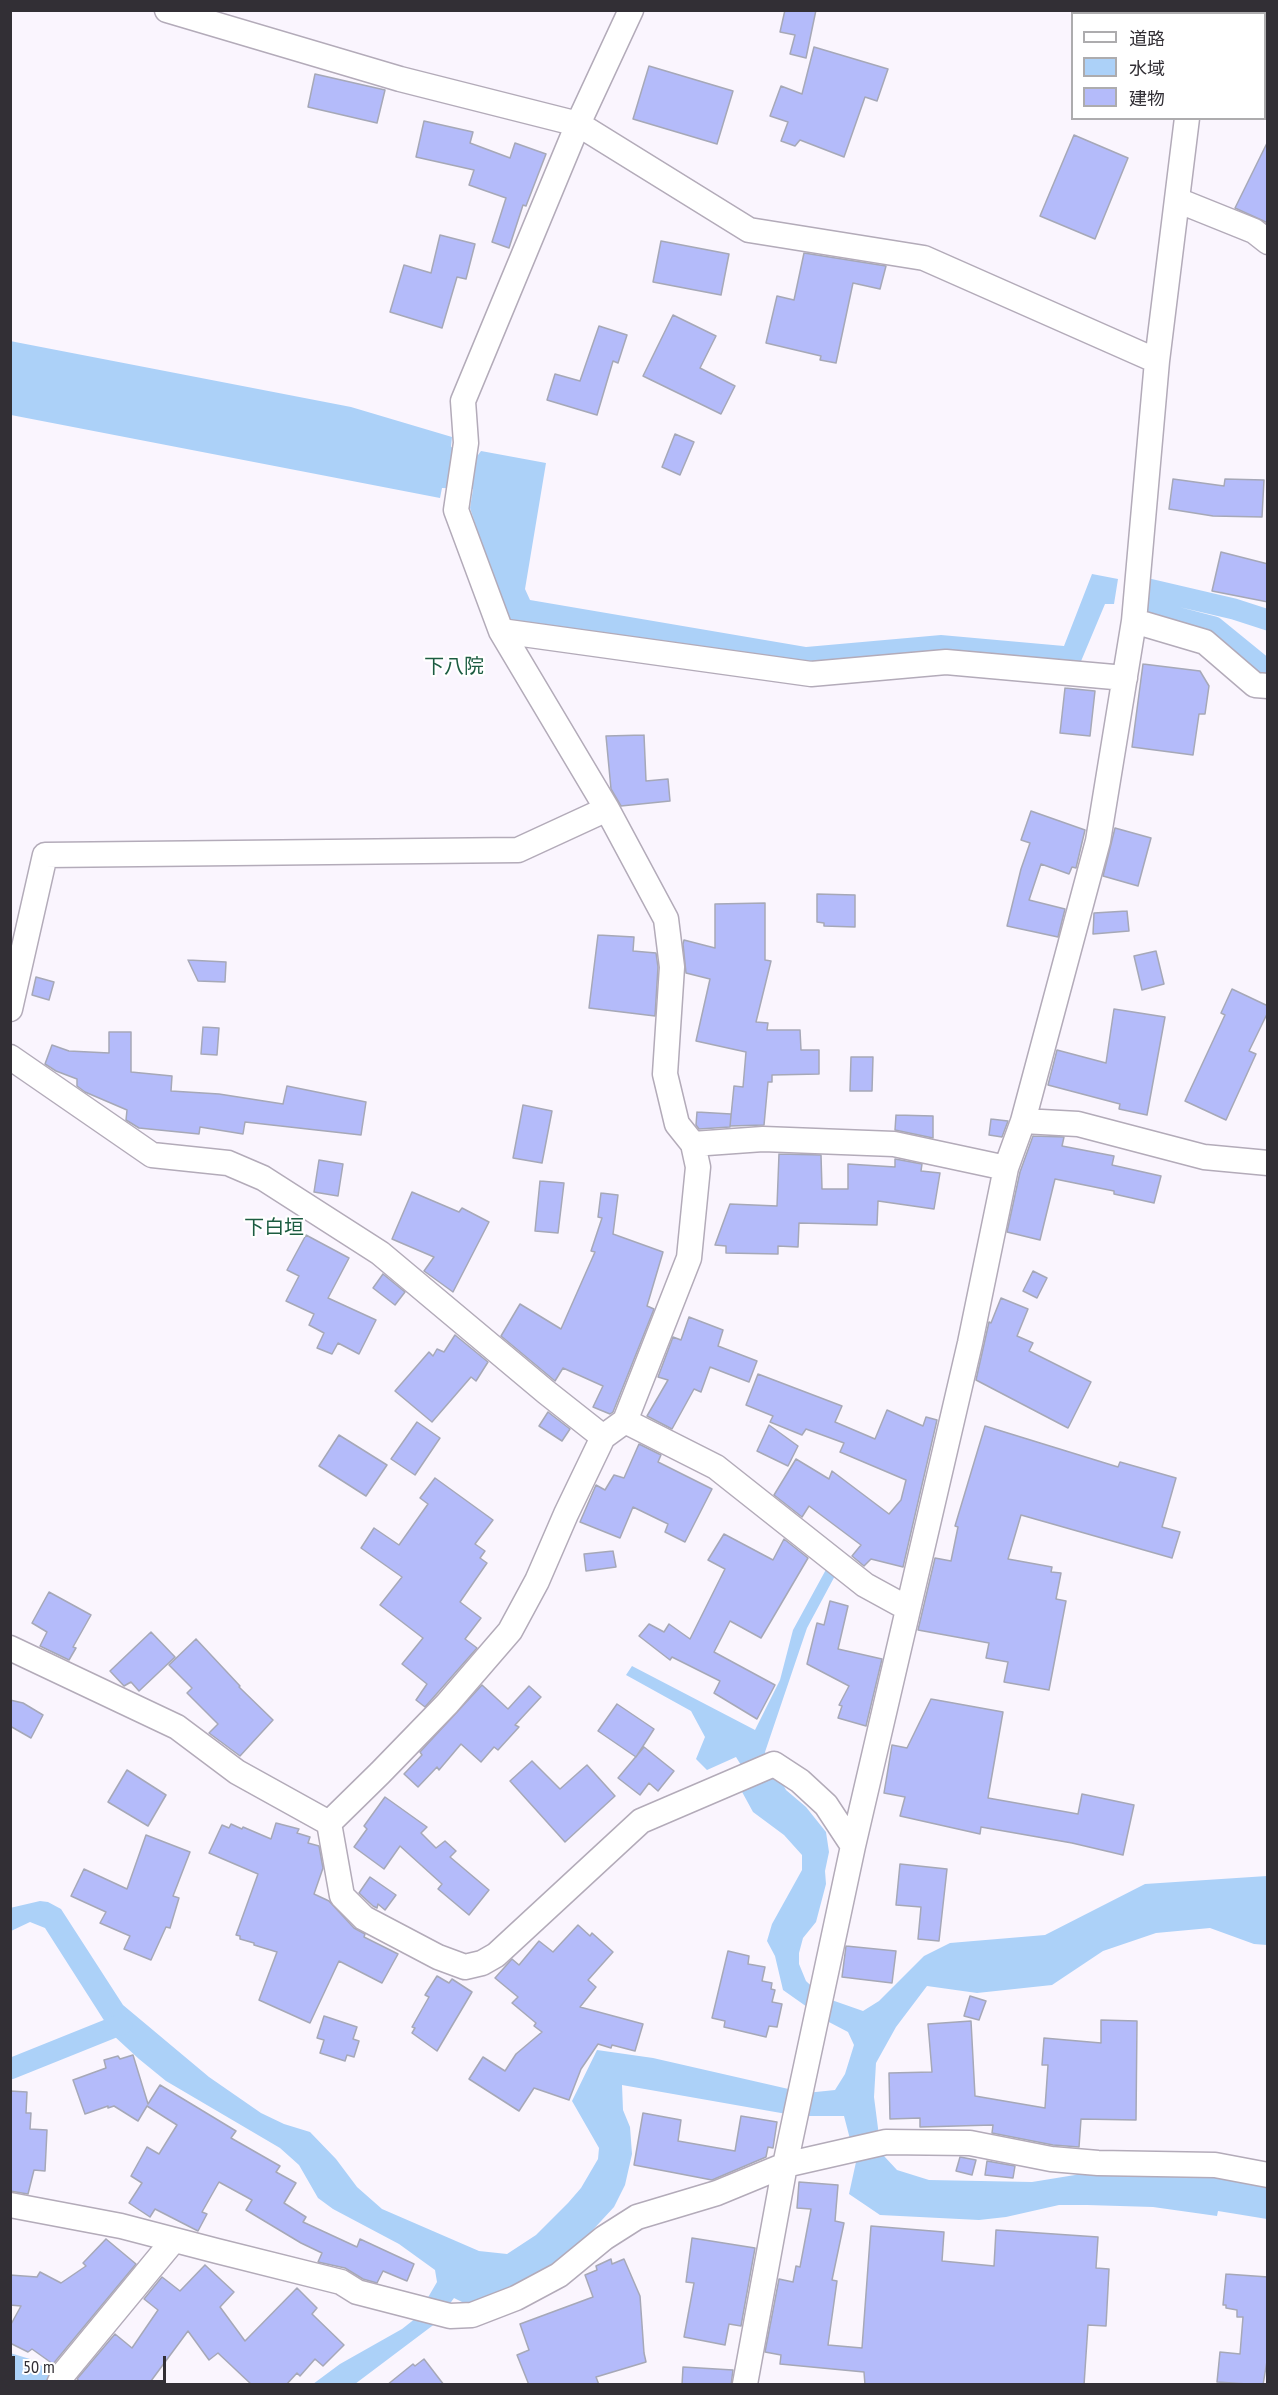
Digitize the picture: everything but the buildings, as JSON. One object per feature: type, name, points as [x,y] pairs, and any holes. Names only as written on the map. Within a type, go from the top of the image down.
[{"type":"street","points":[[167,10],[400,79],[578,124],[749,230],[924,258],[1157,361]]},
{"type":"street","points":[[329,1823],[447,1704],[510,1631],[537,1581],[603,1437],[625,1421],[689,1258],[698,1167],[693,1144],[677,1124],[665,1074],[672,967],[666,920],[607,808],[501,631],[456,510],[466,443],[463,401],[578,124],[631,10]]},
{"type":"street","points":[[745,2385],[794,2120],[853,1846],[970,1343],[1006,1168],[1023,1121],[1098,841],[1134,621],[1157,361],[1187,120]]},
{"type":"street","points":[[1177,200],[1254,231],[1268,242]]},
{"type":"street","points":[[1134,621],[1205,642],[1255,685],[1268,686]]},
{"type":"street","points":[[501,631],[810,674],[946,662],[1125,678]]},
{"type":"street","points":[[10,1009],[45,855],[518,850],[607,808]]},
{"type":"street","points":[[10,1057],[152,1155],[228,1163],[263,1178],[381,1253],[603,1437]]},
{"type":"street","points":[[1023,1121],[1078,1124],[1204,1157],[1268,1163]]},
{"type":"street","points":[[693,1144],[763,1139],[894,1144],[1006,1168]]},
{"type":"street","points":[[625,1421],[716,1467],[865,1585],[907,1608]]},
{"type":"street","points":[[10,1648],[177,1727],[237,1772],[329,1823]]},
{"type":"street","points":[[329,1823],[342,1896],[363,1918],[438,1957],[465,1967],[482,1963],[496,1955],[641,1821],[774,1764],[800,1781],[826,1805],[853,1846]]},
{"type":"street","points":[[10,2205],[121,2226],[340,2282],[357,2292],[450,2316],[472,2315],[516,2298],[559,2275],[604,2238],[637,2217],[717,2193],[785,2165],[886,2142],[970,2143],[1051,2159],[1098,2163],[1215,2165],[1268,2175]]},
{"type":"street","points":[[59,2385],[64,2373],[173,2241]]},
{"type":"water","points":[[10,341],[351,407],[452,437],[451,447],[478,455],[481,451],[546,463],[525,589],[530,600],[806,647],[941,635],[1064,646],[1092,574],[1118,579],[1114,604],[1105,604],[1079,666],[806,665],[507,621],[470,508],[473,489],[442,488],[440,498],[11,415]]},
{"type":"water","points":[[829,1564],[837,1572],[807,1628],[765,1752],[786,1790],[806,1807],[826,1832],[829,1852],[825,1871],[826,1884],[816,1922],[803,1938],[799,1953],[799,1964],[806,1981],[823,1997],[863,2011],[879,2001],[924,1956],[950,1943],[1045,1935],[1145,1884],[1267,1876],[1267,1945],[1254,1944],[1210,1928],[1156,1933],[1103,1951],[1052,1985],[977,1993],[927,1986],[896,2027],[876,2063],[874,2097],[884,2156],[897,2170],[929,2180],[1032,2182],[1086,2171],[1217,2175],[1267,2186],[1267,2219],[1218,2211],[1217,2216],[1153,2207],[1087,2205],[1059,2205],[1006,2217],[979,2220],[880,2215],[849,2194],[856,2162],[844,2116],[798,2116],[622,2085],[623,2110],[630,2127],[632,2154],[625,2185],[614,2207],[565,2260],[472,2307],[454,2298],[436,2323],[355,2384],[313,2384],[340,2364],[402,2329],[416,2318],[437,2282],[435,2270],[399,2244],[333,2209],[318,2198],[299,2165],[280,2148],[166,2081],[139,2059],[114,2036],[45,1928],[30,1922],[11,1931],[10,1908],[40,1901],[48,1902],[61,1909],[123,2005],[209,2077],[261,2113],[284,2124],[310,2132],[336,2159],[357,2187],[382,2209],[479,2251],[507,2254],[536,2235],[568,2203],[581,2188],[598,2159],[599,2148],[572,2101],[597,2050],[653,2058],[806,2093],[835,2090],[845,2074],[854,2045],[848,2032],[827,2021],[783,1990],[775,1956],[767,1941],[772,1924],[802,1870],[802,1855],[784,1835],[753,1812],[741,1790],[752,1783],[736,1757],[707,1770],[696,1759],[705,1737],[691,1711],[626,1675],[632,1666],[755,1730],[780,1680],[793,1630]]},
{"type":"water","points":[[10,2353],[30,2359],[73,2384],[23,2384],[11,2378]]},
{"type":"waterway","points":[[1268,620],[1234,609],[1144,588],[1141,608],[1214,627],[1268,671]]},
{"type":"waterway","points":[[10,2069],[122,2024]]},
{"type":"district","name":"下八院","points":[[454,667]]},
{"type":"district","name":"下白垣","points":[[274,1228]]}]
